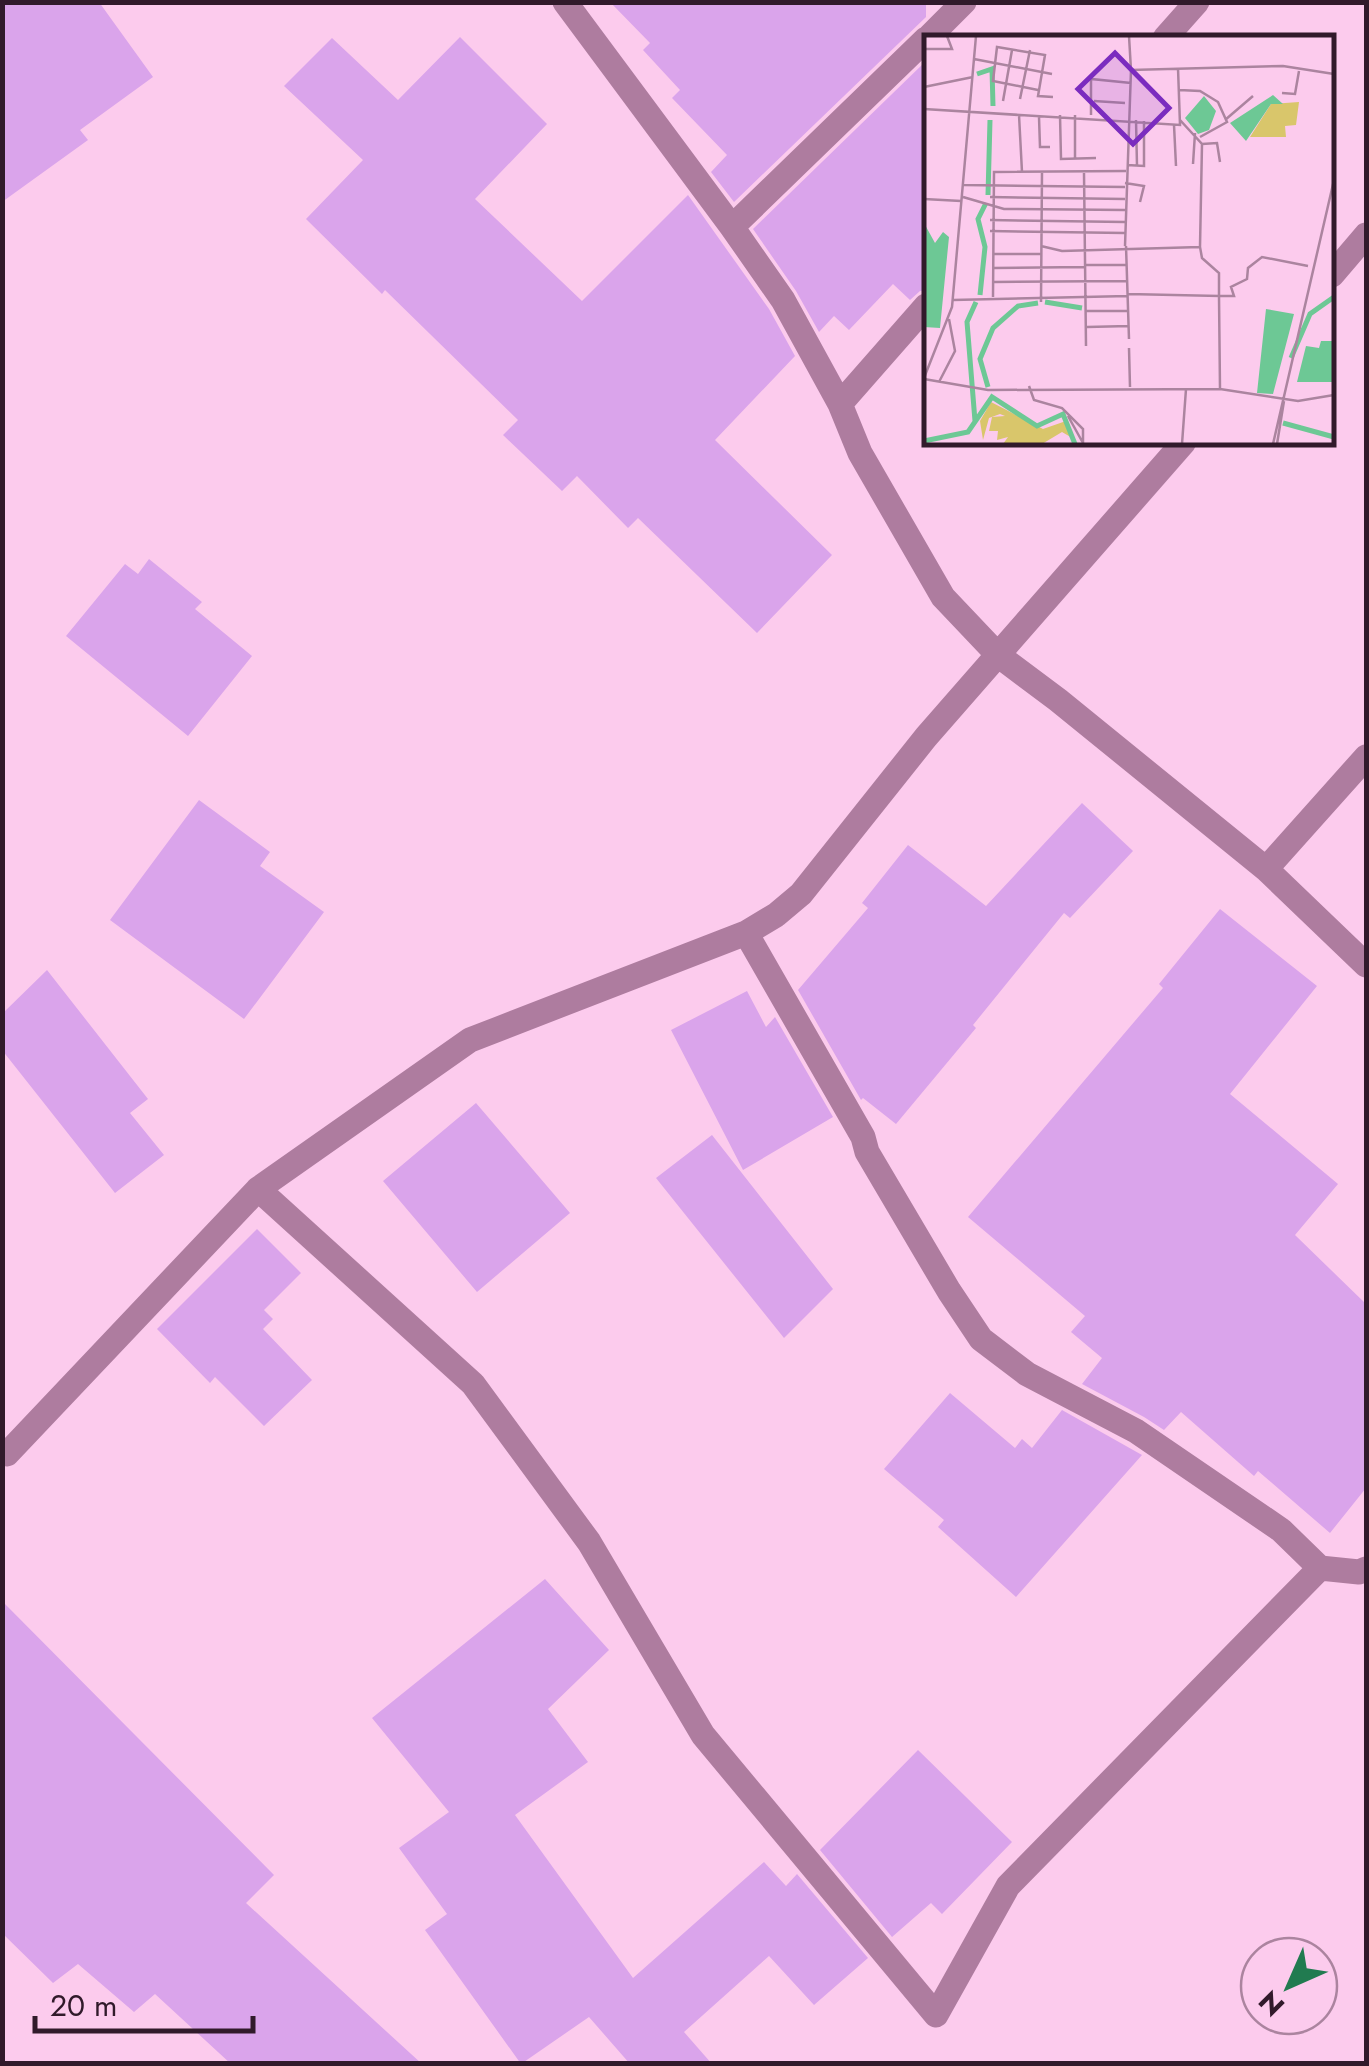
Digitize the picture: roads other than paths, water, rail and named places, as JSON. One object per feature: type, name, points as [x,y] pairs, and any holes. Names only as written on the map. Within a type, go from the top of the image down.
[{"type":"street","points":[[565,2],[783,300],[840,404],[860,453],[943,597],[998,656],[1266,869],[1366,965]]},
{"type":"street","points":[[930,35],[964,2]]},
{"type":"street","points":[[1168,35],[1197,2]]},
{"type":"street","points":[[732,227],[924,41]]},
{"type":"street","points":[[1334,273],[1366,235]]},
{"type":"street","points":[[840,404],[924,308]]},
{"type":"street","points":[[4,1454],[258,1189],[470,1040],[746,933],[776,916],[800,894],[926,737],[1181,445]]},
{"type":"street","points":[[1266,869],[1366,757]]},
{"type":"street","points":[[746,933],[863,1138],[867,1152],[981,1340],[1027,1374],[1136,1431],[1281,1530],[1320,1568],[1359,1572],[1366,1569]]},
{"type":"street","points":[[258,1189],[473,1384],[588,1542],[703,1735],[936,2014],[1008,1886],[1320,1568]]}]
